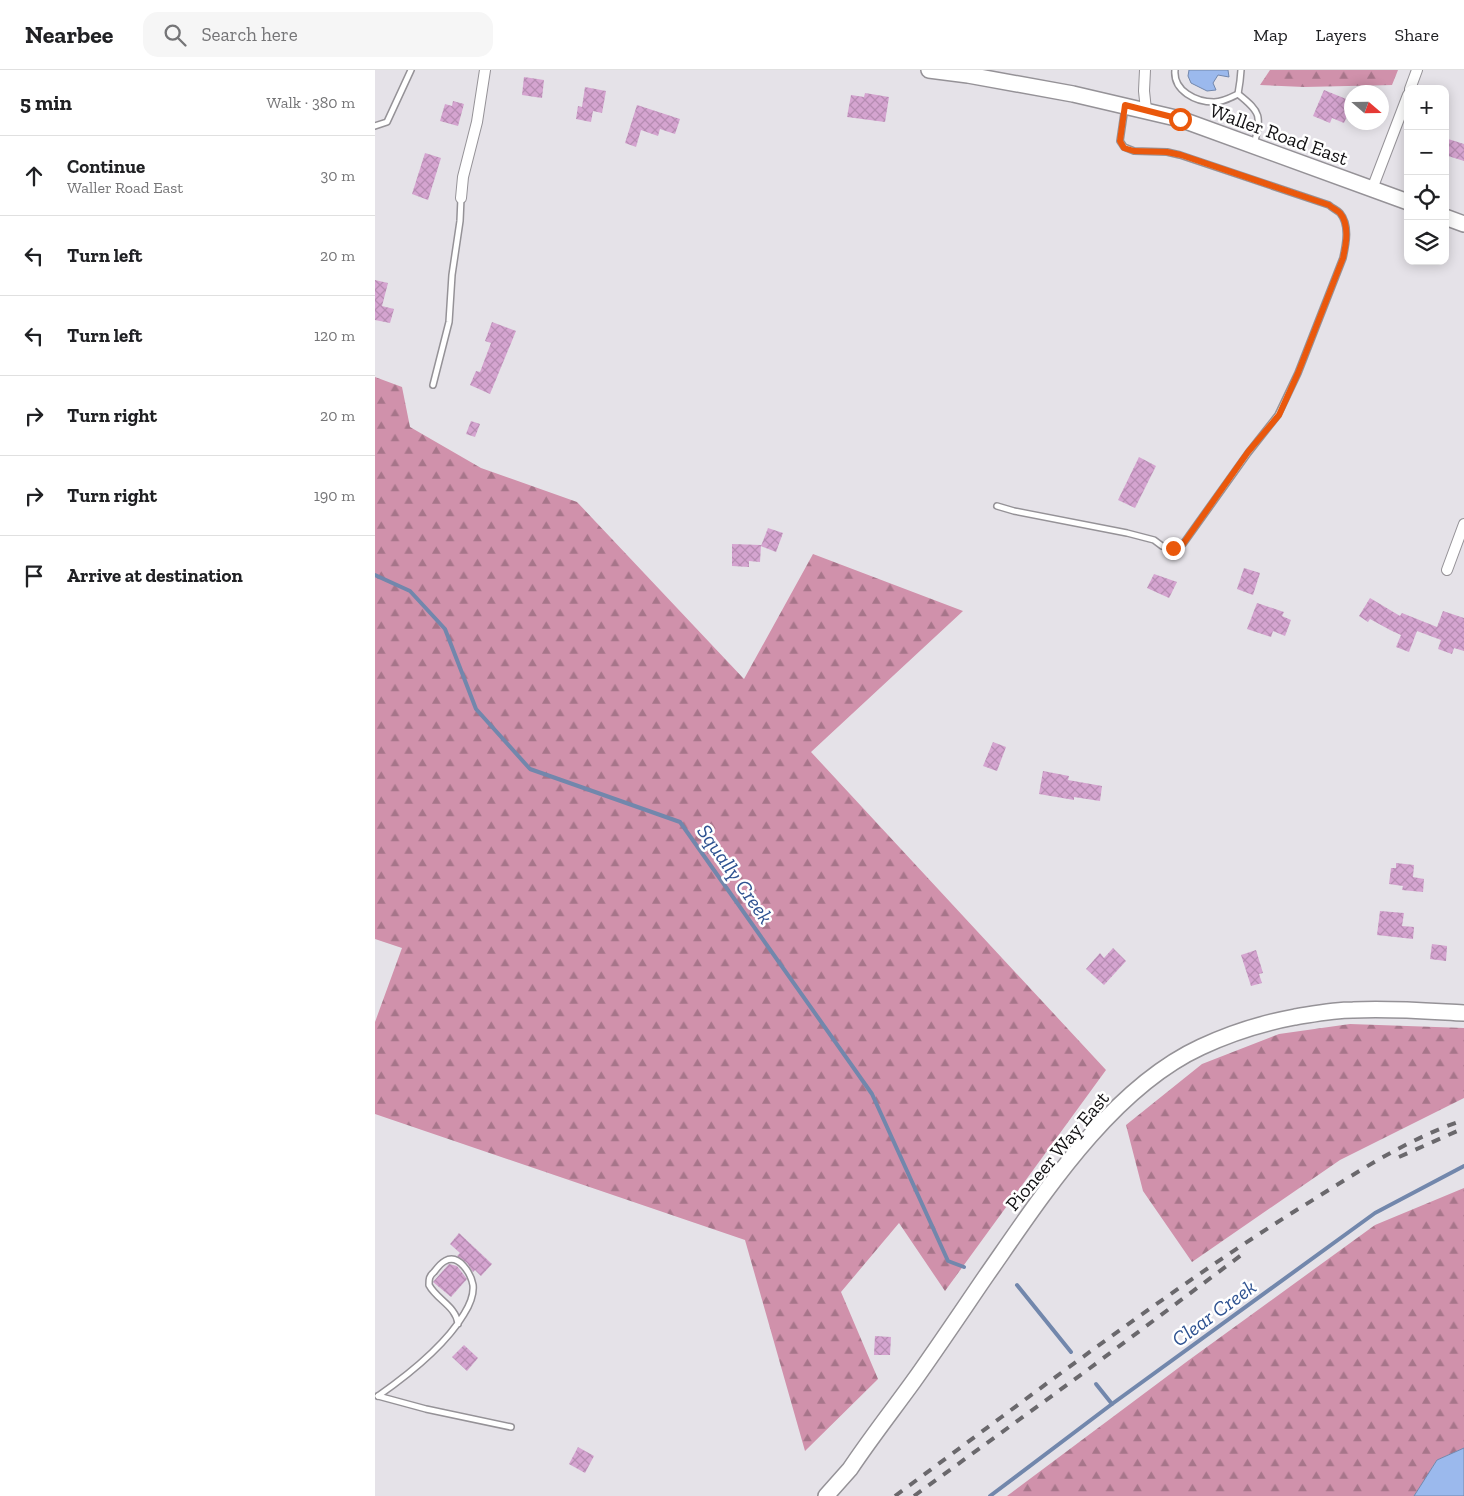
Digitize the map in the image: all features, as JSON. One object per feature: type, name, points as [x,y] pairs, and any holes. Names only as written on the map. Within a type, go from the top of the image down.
[{"type":"main road","name":"Waller Road East","points":[[929,70],[1010,82],[1125,105],[1180,119],[1404,201]]},
{"type":"main road","points":[[1449,218],[1464,224]]},
{"type":"main road","name":"Pioneer Way East","points":[[825,1496],[850,1469],[1019,1229],[1071,1160],[1119,1106],[1148,1081],[1199,1048],[1231,1034],[1271,1022],[1351,1010],[1417,1010],[1464,1013]]},
{"type":"street","points":[[461,198],[463,177],[477,122],[485,70]]},
{"type":"street","points":[[1145,70],[1143,91],[1146,110]]},
{"type":"street","points":[[1411,85],[1417,70]]},
{"type":"street","points":[[1372,189],[1404,105]]},
{"type":"street","points":[[1447,570],[1464,524]]},
{"type":"lane","points":[[375,126],[387,122],[411,70]]},
{"type":"lane","points":[[1175,70],[1176,79],[1187,95],[1215,102],[1224,101],[1237,94],[1241,82],[1241,70]]},
{"type":"lane","points":[[1237,94],[1253,106],[1258,115],[1259,123],[1253,145]]},
{"type":"lane","points":[[997,506],[1013,511],[1127,533],[1153,540],[1162,546],[1173,548],[1183,544],[1248,452],[1282,409],[1343,258],[1347,244],[1346,232],[1340,213],[1329,205],[1181,155],[1167,152],[1134,151],[1124,148],[1120,141],[1125,105]]},
{"type":"lane","points":[[433,385],[449,322],[461,198]]},
{"type":"lane","points":[[377,1396],[394,1385],[450,1334],[465,1313],[472,1295],[473,1285],[469,1273],[463,1265],[457,1260],[451,1259],[445,1261],[431,1275],[429,1285],[452,1310],[457,1317],[457,1324]]},
{"type":"lane","points":[[377,1396],[426,1409],[511,1427]]},
{"type":"green space","points":[[1270,70],[1398,70],[1392,85],[1304,87],[1260,85]]},
{"type":"green space","points":[[375,377],[402,387],[410,427],[481,468],[577,502],[744,679],[813,554],[963,611],[811,752],[1106,1070],[945,1291],[899,1223],[841,1292],[878,1379],[805,1451],[745,1240],[375,1114],[375,1022],[402,948],[375,939]]},
{"type":"green space","points":[[1350,1024],[1464,1028],[1464,1098],[1340,1160],[1192,1262],[1143,1191],[1126,1125],[1202,1064],[1279,1034]]},
{"type":"green space","points":[[1464,1188],[1464,1448],[1437,1460],[1414,1496],[1007,1496],[1189,1360],[1375,1225]]},
{"type":"water","points":[[1189,70],[1228,70],[1229,77],[1218,75],[1213,83],[1216,90],[1207,91],[1191,83],[1188,76]]},
{"type":"water","points":[[1464,1448],[1464,1496],[1414,1496],[1437,1460]]},
{"type":"building","points":[[524,77],[544,80],[542,98],[522,95]]},
{"type":"building","points":[[585,87],[606,91],[602,113],[593,111],[591,122],[576,119],[578,106],[582,107]]},
{"type":"building","points":[[1324,90],[1344,98],[1344,123],[1332,118],[1330,123],[1313,116]]},
{"type":"building","points":[[865,93],[889,97],[885,122],[847,117],[851,95],[864,97]]},
{"type":"building","points":[[453,101],[464,104],[458,126],[440,121],[445,104],[452,106]]},
{"type":"building","points":[[637,105],[680,119],[675,134],[660,129],[658,136],[641,130],[636,147],[625,143]]},
{"type":"building","points":[[1449,139],[1464,144],[1464,161],[1449,156]]},
{"type":"building","points":[[425,153],[441,158],[428,200],[412,194]]},
{"type":"building","points":[[375,280],[388,283],[382,306],[394,309],[390,323],[375,320]]},
{"type":"building","points":[[492,322],[516,331],[490,394],[470,385],[476,371],[480,372],[491,343],[485,341]]},
{"type":"building","points":[[471,421],[480,424],[475,437],[466,434]]},
{"type":"building","points":[[1139,457],[1156,466],[1135,508],[1118,500]]},
{"type":"building","points":[[768,528],[783,533],[776,552],[761,546]]},
{"type":"building","points":[[732,544],[761,545],[760,562],[749,561],[749,567],[732,566]]},
{"type":"building","points":[[1244,568],[1260,573],[1253,595],[1237,589]]},
{"type":"building","points":[[1154,574],[1177,582],[1169,598],[1147,588]]},
{"type":"building","points":[[1370,598],[1400,616],[1402,613],[1437,627],[1443,611],[1464,618],[1464,651],[1454,648],[1452,654],[1438,649],[1441,640],[1417,631],[1409,652],[1396,647],[1401,635],[1370,619],[1368,622],[1359,616]]},
{"type":"building","points":[[1257,603],[1284,612],[1282,616],[1291,620],[1285,636],[1273,631],[1271,637],[1247,629]]},
{"type":"building","points":[[993,742],[1006,747],[997,771],[983,766]]},
{"type":"building","points":[[1043,771],[1069,776],[1068,780],[1102,786],[1100,801],[1074,797],[1074,800],[1039,794]]},
{"type":"building","points":[[1396,863],[1414,865],[1413,877],[1424,879],[1423,892],[1402,890],[1403,886],[1389,884],[1391,868],[1396,868]]},
{"type":"building","points":[[1380,911],[1404,913],[1402,926],[1414,927],[1413,939],[1377,935]]},
{"type":"building","points":[[1432,944],[1447,946],[1446,961],[1430,959]]},
{"type":"building","points":[[1113,948],[1126,961],[1104,985],[1086,969],[1100,953],[1104,958]]},
{"type":"building","points":[[1256,950],[1263,973],[1259,974],[1262,983],[1251,986],[1241,955]]},
{"type":"building","points":[[459,1233],[492,1264],[481,1276],[475,1270],[473,1272],[467,1263],[457,1256],[460,1253],[450,1244]]},
{"type":"building","points":[[449,1264],[457,1266],[467,1279],[451,1297],[433,1282]]},
{"type":"building","points":[[875,1336],[891,1337],[890,1355],[874,1355]]},
{"type":"building","points":[[464,1345],[478,1358],[467,1371],[452,1357]]},
{"type":"building","points":[[578,1447],[594,1456],[585,1473],[569,1464]]},
{"type":"waterway","name":"Squally Creek","points":[[375,575],[410,591],[445,629],[476,709],[530,769],[680,822],[872,1094],[948,1261],[964,1267]]},
{"type":"waterway","name":"Clear Creek","points":[[990,1496],[1112,1404],[1375,1213],[1464,1166]]},
{"type":"waterway","name":"Squally Creek","points":[[1017,1285],[1071,1352]]},
{"type":"waterway","name":"Squally Creek","points":[[1096,1384],[1112,1404]]},
{"type":"railway","points":[[895,1496],[1093,1350],[1244,1244],[1398,1149],[1441,1128],[1464,1120]]},
{"type":"railway","points":[[1399,1157],[1464,1128]]},
{"type":"railway","points":[[914,1496],[1244,1253]]},
{"type":"route","points":[[1173,548],[1183,544],[1248,452],[1279,415],[1298,373],[1347,244],[1346,232],[1340,213],[1329,205],[1181,155],[1167,152],[1141,152],[1124,148],[1120,141],[1125,105],[1180,119]]}]
